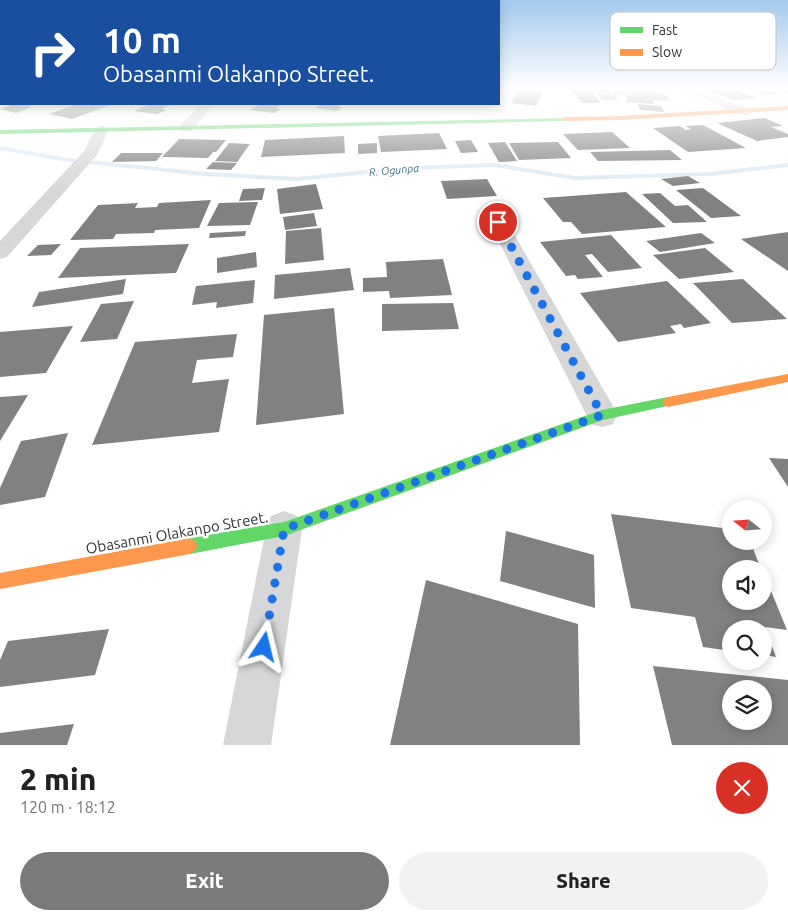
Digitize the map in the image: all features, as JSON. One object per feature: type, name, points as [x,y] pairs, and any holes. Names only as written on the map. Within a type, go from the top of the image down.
[{"type":"street","points":[[186,128],[191,122]]},
{"type":"street","points":[[0,132],[457,122]]},
{"type":"street","points":[[0,253],[92,152],[102,129]]},
{"type":"street","points":[[498,222],[602,415]]},
{"type":"street","name":"Obasanmi Olakanpo Street.","points":[[0,580],[284,529],[602,415],[788,378]]},
{"type":"street","points":[[248,745],[284,529]]},
{"type":"building","points":[[773,122],[783,126],[771,127],[788,134],[788,137],[757,141],[717,123]]},
{"type":"building","points":[[703,125],[746,148],[688,152],[653,128],[680,126],[686,130],[691,129],[685,126]]},
{"type":"building","points":[[612,132],[630,148],[578,150],[563,134]]},
{"type":"building","points":[[439,133],[447,149],[381,152],[378,136]]},
{"type":"building","points":[[344,136],[345,153],[261,157],[265,140]]},
{"type":"building","points":[[179,139],[226,140],[208,158],[162,157]]},
{"type":"building","points":[[471,140],[478,152],[461,153],[455,141]]},
{"type":"building","points":[[505,142],[517,161],[499,162],[488,143]]},
{"type":"building","points":[[558,142],[571,158],[519,160],[509,143]]},
{"type":"building","points":[[229,143],[250,144],[237,162],[215,161]]},
{"type":"building","points":[[377,143],[377,153],[358,154],[358,144]]},
{"type":"building","points":[[670,150],[682,160],[598,161],[590,152]]},
{"type":"building","points":[[121,153],[163,153],[156,161],[112,162]]},
{"type":"building","points":[[213,162],[237,163],[231,170],[206,169]]},
{"type":"building","points":[[688,176],[700,183],[673,186],[661,179]]},
{"type":"building","points":[[487,179],[497,196],[447,199],[441,181]]},
{"type":"building","points":[[316,184],[323,209],[280,214],[277,189]]},
{"type":"building","points":[[265,188],[262,200],[239,201],[243,189]]},
{"type":"building","points":[[703,188],[741,216],[711,218],[676,190]]},
{"type":"building","points":[[626,192],[666,227],[582,234],[571,222],[563,222],[543,198]]},
{"type":"building","points":[[660,193],[675,206],[688,205],[707,222],[673,223],[642,194]]},
{"type":"building","points":[[211,200],[199,228],[155,230],[154,233],[116,234],[113,239],[70,240],[98,205],[138,203],[135,208],[157,207],[159,203]]},
{"type":"building","points":[[258,202],[250,225],[207,226],[219,203]]},
{"type":"building","points":[[314,213],[317,226],[285,230],[283,217]]},
{"type":"building","points":[[321,228],[324,260],[285,264],[286,231]]},
{"type":"building","points":[[246,231],[245,236],[209,238],[210,233]]},
{"type":"building","points":[[788,232],[788,271],[741,239]]},
{"type":"building","points":[[701,233],[715,243],[660,252],[646,241]]},
{"type":"building","points":[[611,235],[642,268],[608,272],[592,254],[585,255],[603,277],[578,279],[575,275],[566,276],[540,242]]},
{"type":"building","points":[[61,244],[51,255],[27,256],[38,245]]},
{"type":"building","points":[[189,244],[176,273],[58,278],[80,248]]},
{"type":"building","points":[[705,248],[734,272],[679,279],[653,255]]},
{"type":"building","points":[[256,252],[257,267],[217,273],[217,258]]},
{"type":"building","points":[[443,259],[452,295],[390,298],[389,291],[363,292],[363,278],[387,277],[386,262]]},
{"type":"building","points":[[350,268],[354,290],[274,299],[275,275]]},
{"type":"building","points":[[126,279],[123,294],[32,307],[39,292]]},
{"type":"building","points":[[743,279],[787,319],[732,323],[693,283]]},
{"type":"building","points":[[255,280],[253,303],[216,308],[217,302],[192,305],[196,286]]},
{"type":"building","points":[[667,281],[711,323],[684,328],[681,324],[670,326],[676,333],[618,342],[580,293]]},
{"type":"building","points":[[134,301],[117,339],[80,342],[101,304]]},
{"type":"building","points":[[453,303],[459,329],[382,331],[382,304]]},
{"type":"building","points":[[334,308],[344,414],[256,425],[264,315]]},
{"type":"building","points":[[73,326],[46,373],[0,377],[0,332]]},
{"type":"building","points":[[237,334],[233,357],[197,360],[192,383],[229,379],[219,432],[92,445],[135,342]]},
{"type":"building","points":[[28,395],[0,441],[0,397]]},
{"type":"building","points":[[68,433],[45,497],[0,505],[0,488],[21,441]]},
{"type":"building","points":[[769,458],[788,459],[788,487]]},
{"type":"building","points":[[611,514],[722,528],[722,550],[754,550],[757,560],[722,560],[722,610],[772,610],[772,593],[787,630],[772,628],[772,620],[722,620],[722,650],[703,647],[695,617],[631,608]]},
{"type":"building","points":[[506,531],[594,555],[595,608],[500,581]]},
{"type":"building","points":[[426,580],[578,624],[580,745],[390,745]]},
{"type":"building","points":[[109,629],[95,675],[0,687],[0,660],[8,641]]},
{"type":"building","points":[[772,646],[776,657],[772,656]]},
{"type":"building","points":[[653,666],[788,680],[788,745],[672,745]]},
{"type":"building","points":[[74,724],[67,745],[0,745],[0,733]]},
{"type":"waterway","name":"R. Ogunpa","points":[[0,148],[69,160],[205,174],[297,179],[407,168],[494,165],[575,178],[710,174],[788,165]]},
{"type":"traffic: fast","points":[[0,132],[444,122]]},
{"type":"traffic: fast","points":[[190,546],[284,529],[602,415],[668,402]]},
{"type":"traffic: slow","points":[[668,402],[788,378]]},
{"type":"traffic: slow","points":[[0,581],[190,546]]},
{"type":"route","points":[[264,647],[284,529],[602,415],[498,222]]}]
